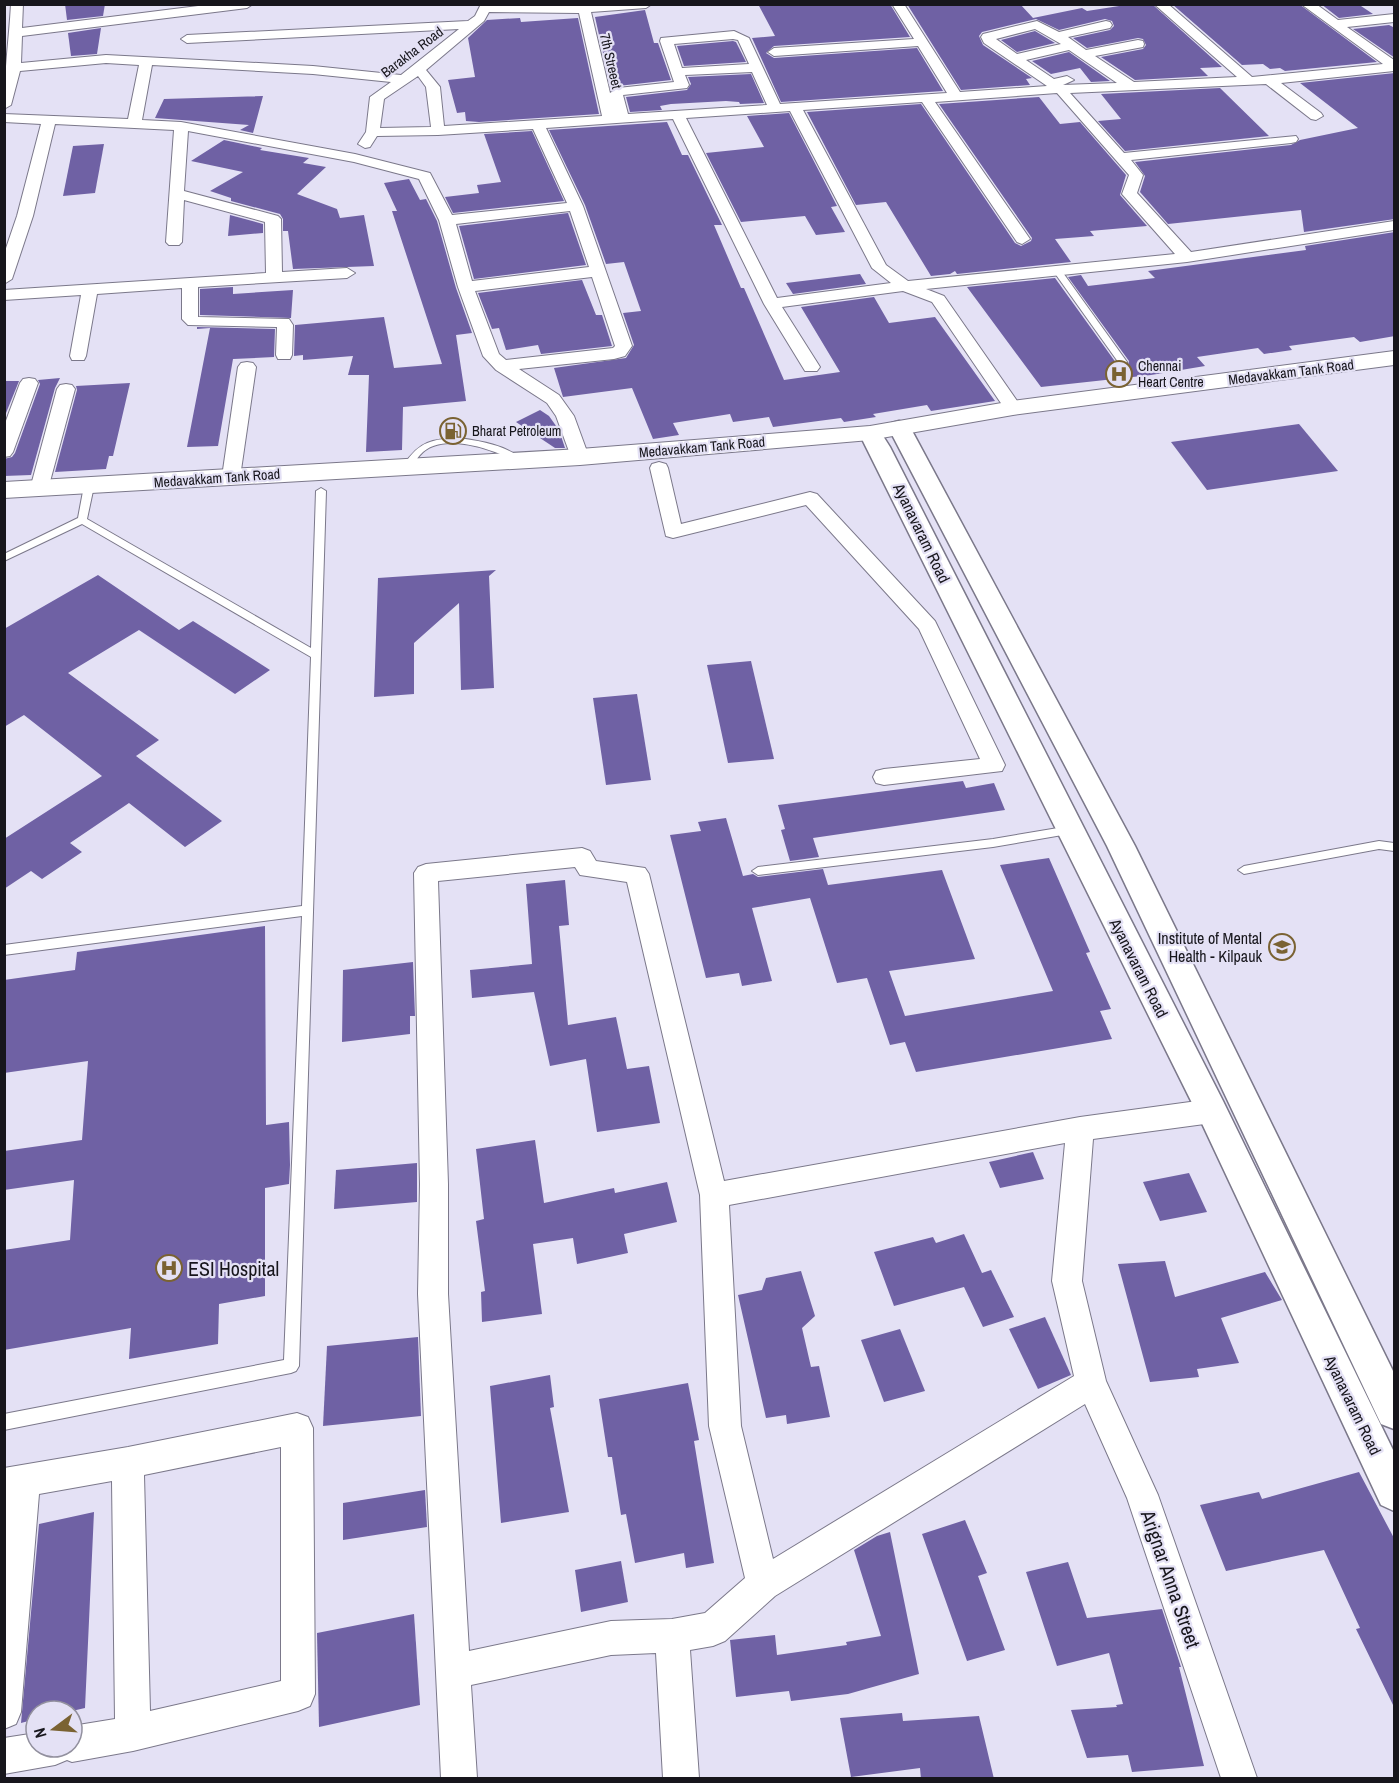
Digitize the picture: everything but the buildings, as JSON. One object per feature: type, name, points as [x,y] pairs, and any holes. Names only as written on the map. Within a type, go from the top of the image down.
[{"type":"main road","name":"Medavakkam Tank Road","points":[[4,490],[39,489],[85,503],[231,477],[889,437],[1012,408],[1395,358]]},
{"type":"main road","name":"Medavakkam Tank Road","points":[[4,508],[321,491],[659,468],[889,437],[1022,423],[1395,375]]},
{"type":"street","points":[[4,105],[14,68],[12,38],[17,4]]},
{"type":"street","points":[[12,38],[247,4]]},
{"type":"street","points":[[187,39],[375,30],[480,14],[646,4]]},
{"type":"street","points":[[898,4],[957,97]]},
{"type":"street","points":[[1160,4],[1248,80]]},
{"type":"street","points":[[1307,4],[1395,66]]},
{"type":"street","name":"7th Streeet","points":[[584,9],[616,119]]},
{"type":"street","name":"Barakha Road","points":[[373,132],[377,97],[419,69],[480,14]]},
{"type":"street","points":[[1335,24],[1395,18]]},
{"type":"street","points":[[1108,71],[1052,83],[987,37],[1037,25],[1086,54],[1131,86]]},
{"type":"street","points":[[1057,36],[1106,25]]},
{"type":"street","points":[[616,119],[616,94],[618,92],[682,85],[665,43],[668,40],[740,36],[776,109]]},
{"type":"street","points":[[774,52],[922,42]]},
{"type":"street","points":[[1086,54],[1138,44]]},
{"type":"street","points":[[1016,58],[1071,46]]},
{"type":"street","points":[[14,68],[106,59],[146,63],[313,70],[401,79]]},
{"type":"street","points":[[134,124],[146,63]]},
{"type":"street","points":[[355,158],[373,132],[538,125],[1060,89],[1269,80],[1395,66]]},
{"type":"street","points":[[676,72],[757,68]]},
{"type":"street","points":[[419,69],[434,87],[438,131]]},
{"type":"street","points":[[1269,80],[1316,116]]},
{"type":"street","points":[[1060,89],[1136,175],[1129,194],[1187,257]]},
{"type":"street","points":[[926,99],[1022,239]]},
{"type":"street","points":[[795,108],[880,268],[905,286],[938,299],[1012,408]]},
{"type":"street","points":[[677,114],[772,304],[811,367]]},
{"type":"street","points":[[4,118],[181,126],[355,158],[425,176],[447,220],[466,287],[491,356],[502,366],[553,399],[566,416],[580,457]]},
{"type":"street","points":[[4,279],[25,216],[49,120]]},
{"type":"street","points":[[502,366],[614,354],[622,350],[624,343],[576,206],[538,125]]},
{"type":"street","points":[[174,242],[181,126]]},
{"type":"street","points":[[1122,157],[1291,139]]},
{"type":"street","points":[[176,193],[273,219],[274,278]]},
{"type":"street","points":[[447,220],[576,206]]},
{"type":"street","points":[[4,216],[25,216]]},
{"type":"street","points":[[772,304],[905,286],[1187,257],[1395,226]]},
{"type":"street","points":[[466,287],[600,271]]},
{"type":"street","points":[[4,295],[347,273]]},
{"type":"street","points":[[190,283],[190,319],[194,322],[283,322],[285,325],[284,355]]},
{"type":"street","points":[[78,356],[90,290]]},
{"type":"street","points":[[231,477],[247,367]]},
{"type":"street","points":[[4,452],[29,383]]},
{"type":"street","points":[[39,489],[66,389]]},
{"type":"street","name":"Ayanavaram Road","points":[[889,437],[1070,830],[1212,1111],[1395,1492]]},
{"type":"street","name":"Ayanavaram Road","points":[[889,437],[1120,846],[1395,1411]]},
{"type":"street","points":[[659,468],[673,532],[810,498],[928,626],[993,765],[884,777]]},
{"type":"street","points":[[459,1779],[433,1294],[434,1184],[426,873],[582,857],[588,868],[637,874],[714,1195],[725,1426],[764,1584]]},
{"type":"street","points":[[714,1195],[1080,1129],[1212,1111]]},
{"type":"street","name":"Arignar Anna Street","points":[[1080,1129],[1067,1281],[1091,1383],[1142,1495],[1239,1779]]},
{"type":"street","points":[[453,1672],[611,1638],[672,1636],[713,1629],[764,1584],[1091,1383]]},
{"type":"street","points":[[4,1712],[14,1483],[128,1463],[297,1428],[298,1694],[133,1733],[84,1742]]},
{"type":"street","points":[[128,1463],[133,1733]]},
{"type":"street","points":[[672,1636],[681,1779]]},
{"type":"street","points":[[4,1756],[24,1752]]},
{"type":"lane","points":[[1058,272],[1124,364]]},
{"type":"lane","points":[[4,1422],[291,1366],[321,491]]},
{"type":"lane","points":[[4,558],[85,503],[315,655]]},
{"type":"lane","points":[[758,871],[993,843],[1070,830]]},
{"type":"lane","points":[[1244,870],[1379,845],[1395,847]]},
{"type":"lane","points":[[4,950],[308,910]]},
{"type":"place","name":"Chennai Heart Centre","points":[[1119,374]]},
{"type":"place","name":"Bharat Petroleum","points":[[453,431]]},
{"type":"place","name":"Institute of Mental Health - Kilpauk","points":[[1282,947]]},
{"type":"place","name":"ESI Hospital","points":[[169,1268]]}]
